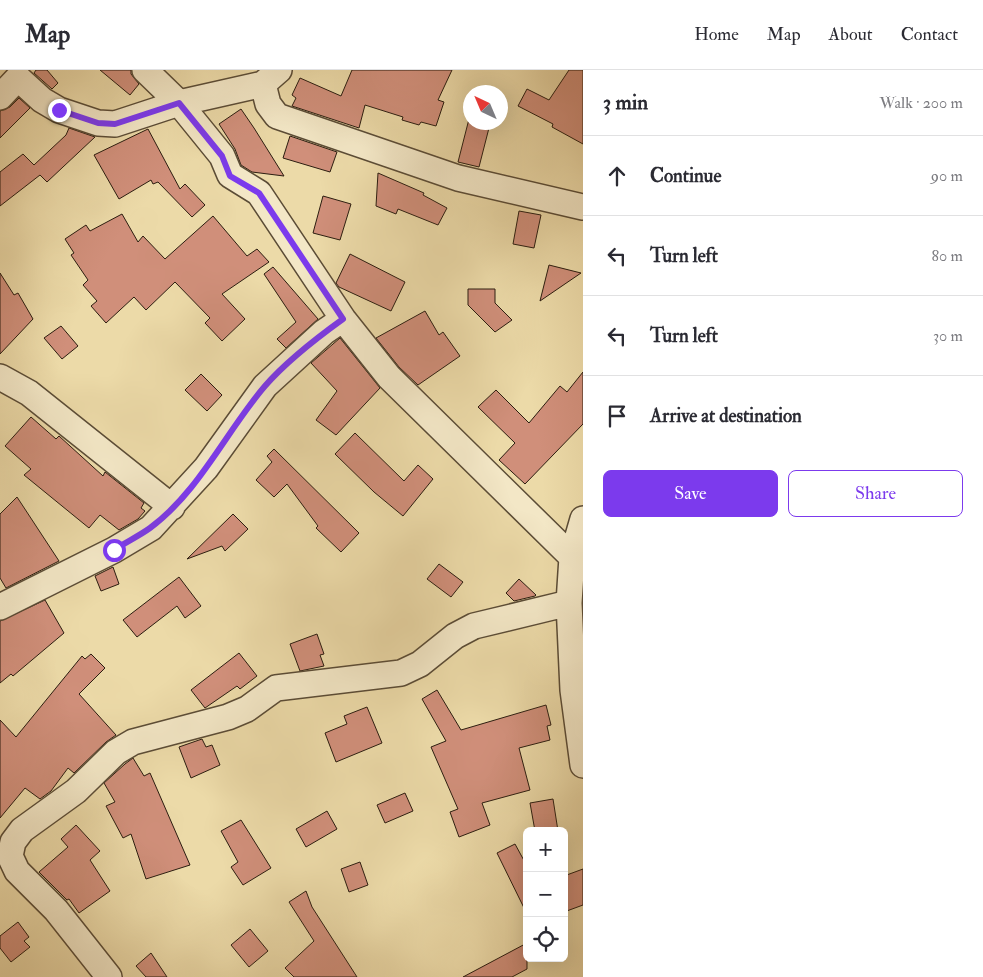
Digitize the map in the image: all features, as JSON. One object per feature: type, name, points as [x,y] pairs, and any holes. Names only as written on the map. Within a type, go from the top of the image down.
[{"type":"street","points":[[145,70],[179,103],[222,156],[230,176],[259,193],[343,319],[389,377],[578,559]]},
{"type":"street","points":[[0,97],[18,78],[42,100],[59,110],[98,123],[115,124],[179,103],[271,77],[268,104],[277,116],[458,178],[583,207]]},
{"type":"street","points":[[0,607],[114,550],[151,528],[206,468],[265,386],[324,332],[343,319]]},
{"type":"street","points":[[0,377],[29,392],[172,507]]},
{"type":"street","points":[[583,519],[578,559],[569,603],[573,690],[583,765]]},
{"type":"street","points":[[109,977],[56,910],[17,870],[10,856],[13,842],[22,830],[76,791],[116,752],[133,742],[228,718],[247,709],[276,688],[401,673],[420,664],[455,636],[474,626],[569,603]]},
{"type":"building","points":[[36,70],[47,70],[58,83],[52,89],[34,73]]},
{"type":"building","points":[[100,70],[131,70],[131,74],[139,84],[130,95]]},
{"type":"building","points":[[352,70],[452,70],[438,100],[444,102],[436,126],[421,122],[419,125],[402,120],[403,117],[365,105],[359,128],[292,106],[296,98],[292,95],[300,78],[341,96]]},
{"type":"building","points":[[569,70],[583,70],[583,144],[552,127],[553,124],[518,106],[527,89],[549,100]]},
{"type":"building","points":[[19,98],[30,108],[0,138],[0,111],[10,107]]},
{"type":"building","points":[[241,109],[284,176],[252,172],[241,165],[235,149],[219,124]]},
{"type":"building","points":[[69,128],[95,137],[47,182],[40,175],[0,206],[0,172],[23,154],[34,165],[66,135]]},
{"type":"building","points":[[148,129],[180,189],[185,184],[205,205],[192,217],[158,182],[153,184],[151,180],[119,199],[94,155]]},
{"type":"building","points":[[466,130],[488,130],[479,167],[458,162]]},
{"type":"building","points":[[290,136],[337,152],[330,172],[283,158]]},
{"type":"building","points":[[378,173],[424,193],[423,195],[447,208],[438,225],[398,209],[396,214],[376,206]]},
{"type":"building","points":[[323,196],[351,204],[340,240],[313,233]]},
{"type":"building","points":[[519,211],[541,215],[534,248],[513,244]]},
{"type":"building","points":[[122,214],[138,242],[143,236],[165,259],[213,216],[247,256],[257,249],[269,262],[222,294],[245,319],[222,341],[205,323],[210,318],[175,282],[146,310],[134,297],[106,323],[91,306],[97,301],[83,285],[88,280],[71,255],[74,253],[65,239],[86,225],[90,231]]},
{"type":"building","points":[[350,254],[405,282],[391,311],[339,287],[336,283]]},
{"type":"building","points":[[549,265],[581,273],[540,301]]},
{"type":"building","points":[[273,267],[318,319],[286,348],[277,339],[296,322],[264,274]]},
{"type":"building","points":[[0,273],[14,295],[18,293],[33,319],[0,354]]},
{"type":"building","points":[[468,289],[495,289],[495,303],[512,320],[495,332],[468,305]]},
{"type":"building","points":[[425,311],[439,335],[443,332],[460,356],[418,385],[399,367],[376,338]]},
{"type":"building","points":[[61,326],[78,346],[62,359],[44,338]]},
{"type":"building","points":[[340,338],[380,388],[336,435],[316,420],[337,391],[311,363]]},
{"type":"building","points":[[583,372],[583,424],[525,484],[499,460],[515,443],[478,407],[496,390],[529,423],[560,386],[567,392]]},
{"type":"building","points":[[201,374],[222,395],[207,411],[185,390]]},
{"type":"building","points":[[31,417],[56,439],[59,436],[103,476],[105,472],[144,503],[141,508],[145,511],[138,519],[119,530],[100,515],[89,528],[24,475],[31,469],[5,446]]},
{"type":"building","points":[[355,433],[404,481],[418,465],[433,479],[403,516],[374,492],[335,454]]},
{"type":"building","points":[[274,449],[359,533],[341,552],[316,528],[318,526],[287,484],[274,497],[256,480],[272,462],[267,456]]},
{"type":"building","points":[[17,497],[59,561],[6,588],[0,578],[0,514]]},
{"type":"building","points":[[233,514],[248,529],[225,551],[222,546],[187,559]]},
{"type":"building","points":[[439,564],[463,582],[451,597],[427,579]]},
{"type":"building","points":[[113,567],[119,584],[101,591],[95,576]]},
{"type":"building","points":[[179,577],[201,606],[185,618],[177,606],[137,637],[123,620]]},
{"type":"building","points":[[519,579],[535,596],[514,601],[506,593]]},
{"type":"building","points":[[45,600],[64,633],[13,676],[11,674],[0,683],[0,621]]},
{"type":"building","points":[[317,634],[324,654],[320,655],[324,666],[300,671],[290,644]]},
{"type":"building","points":[[239,653],[257,676],[240,689],[237,686],[205,708],[191,690]]},
{"type":"building","points":[[91,654],[105,668],[79,694],[116,735],[106,742],[74,773],[68,768],[51,791],[40,799],[25,788],[0,818],[0,720],[16,737],[82,656],[85,659]]},
{"type":"building","points":[[437,690],[461,730],[546,705],[551,725],[547,726],[550,740],[519,748],[530,790],[482,803],[490,825],[459,837],[450,812],[458,809],[431,747],[446,741],[422,699]]},
{"type":"building","points":[[367,707],[382,743],[336,762],[325,733],[347,724],[344,716]]},
{"type":"building","points":[[202,739],[206,747],[212,745],[220,765],[191,778],[179,747]]},
{"type":"building","points":[[133,758],[144,776],[150,773],[190,865],[146,879],[131,834],[123,838],[106,806],[115,802],[104,783]]},
{"type":"building","points":[[405,793],[413,811],[385,823],[377,805]]},
{"type":"building","points":[[553,799],[557,827],[534,827],[530,803]]},
{"type":"building","points":[[327,811],[337,829],[306,847],[296,829]]},
{"type":"building","points":[[241,820],[271,868],[243,885],[231,867],[238,862],[221,831]]},
{"type":"building","points":[[76,825],[100,851],[90,860],[110,891],[79,913],[69,899],[67,900],[39,872],[68,847],[61,839]]},
{"type":"building","points":[[515,844],[523,859],[523,906],[497,853]]},
{"type":"building","points":[[360,862],[368,885],[349,892],[341,869]]},
{"type":"building","points":[[583,869],[583,905],[568,911],[568,875]]},
{"type":"building","points":[[306,891],[312,907],[357,977],[294,977],[285,968],[314,941],[289,902]]},
{"type":"building","points":[[18,922],[29,937],[24,941],[30,947],[11,962],[0,948],[0,936]]},
{"type":"building","points":[[250,929],[268,951],[249,967],[231,945]]},
{"type":"building","points":[[523,945],[523,962],[527,962],[527,969],[512,977],[463,977]]},
{"type":"building","points":[[151,953],[167,977],[146,977],[136,966]]},
{"type":"route","points":[[59,110],[98,123],[115,124],[179,103],[222,156],[230,176],[259,193],[343,319],[324,332],[265,386],[206,468],[172,507],[151,528],[114,550]]}]
